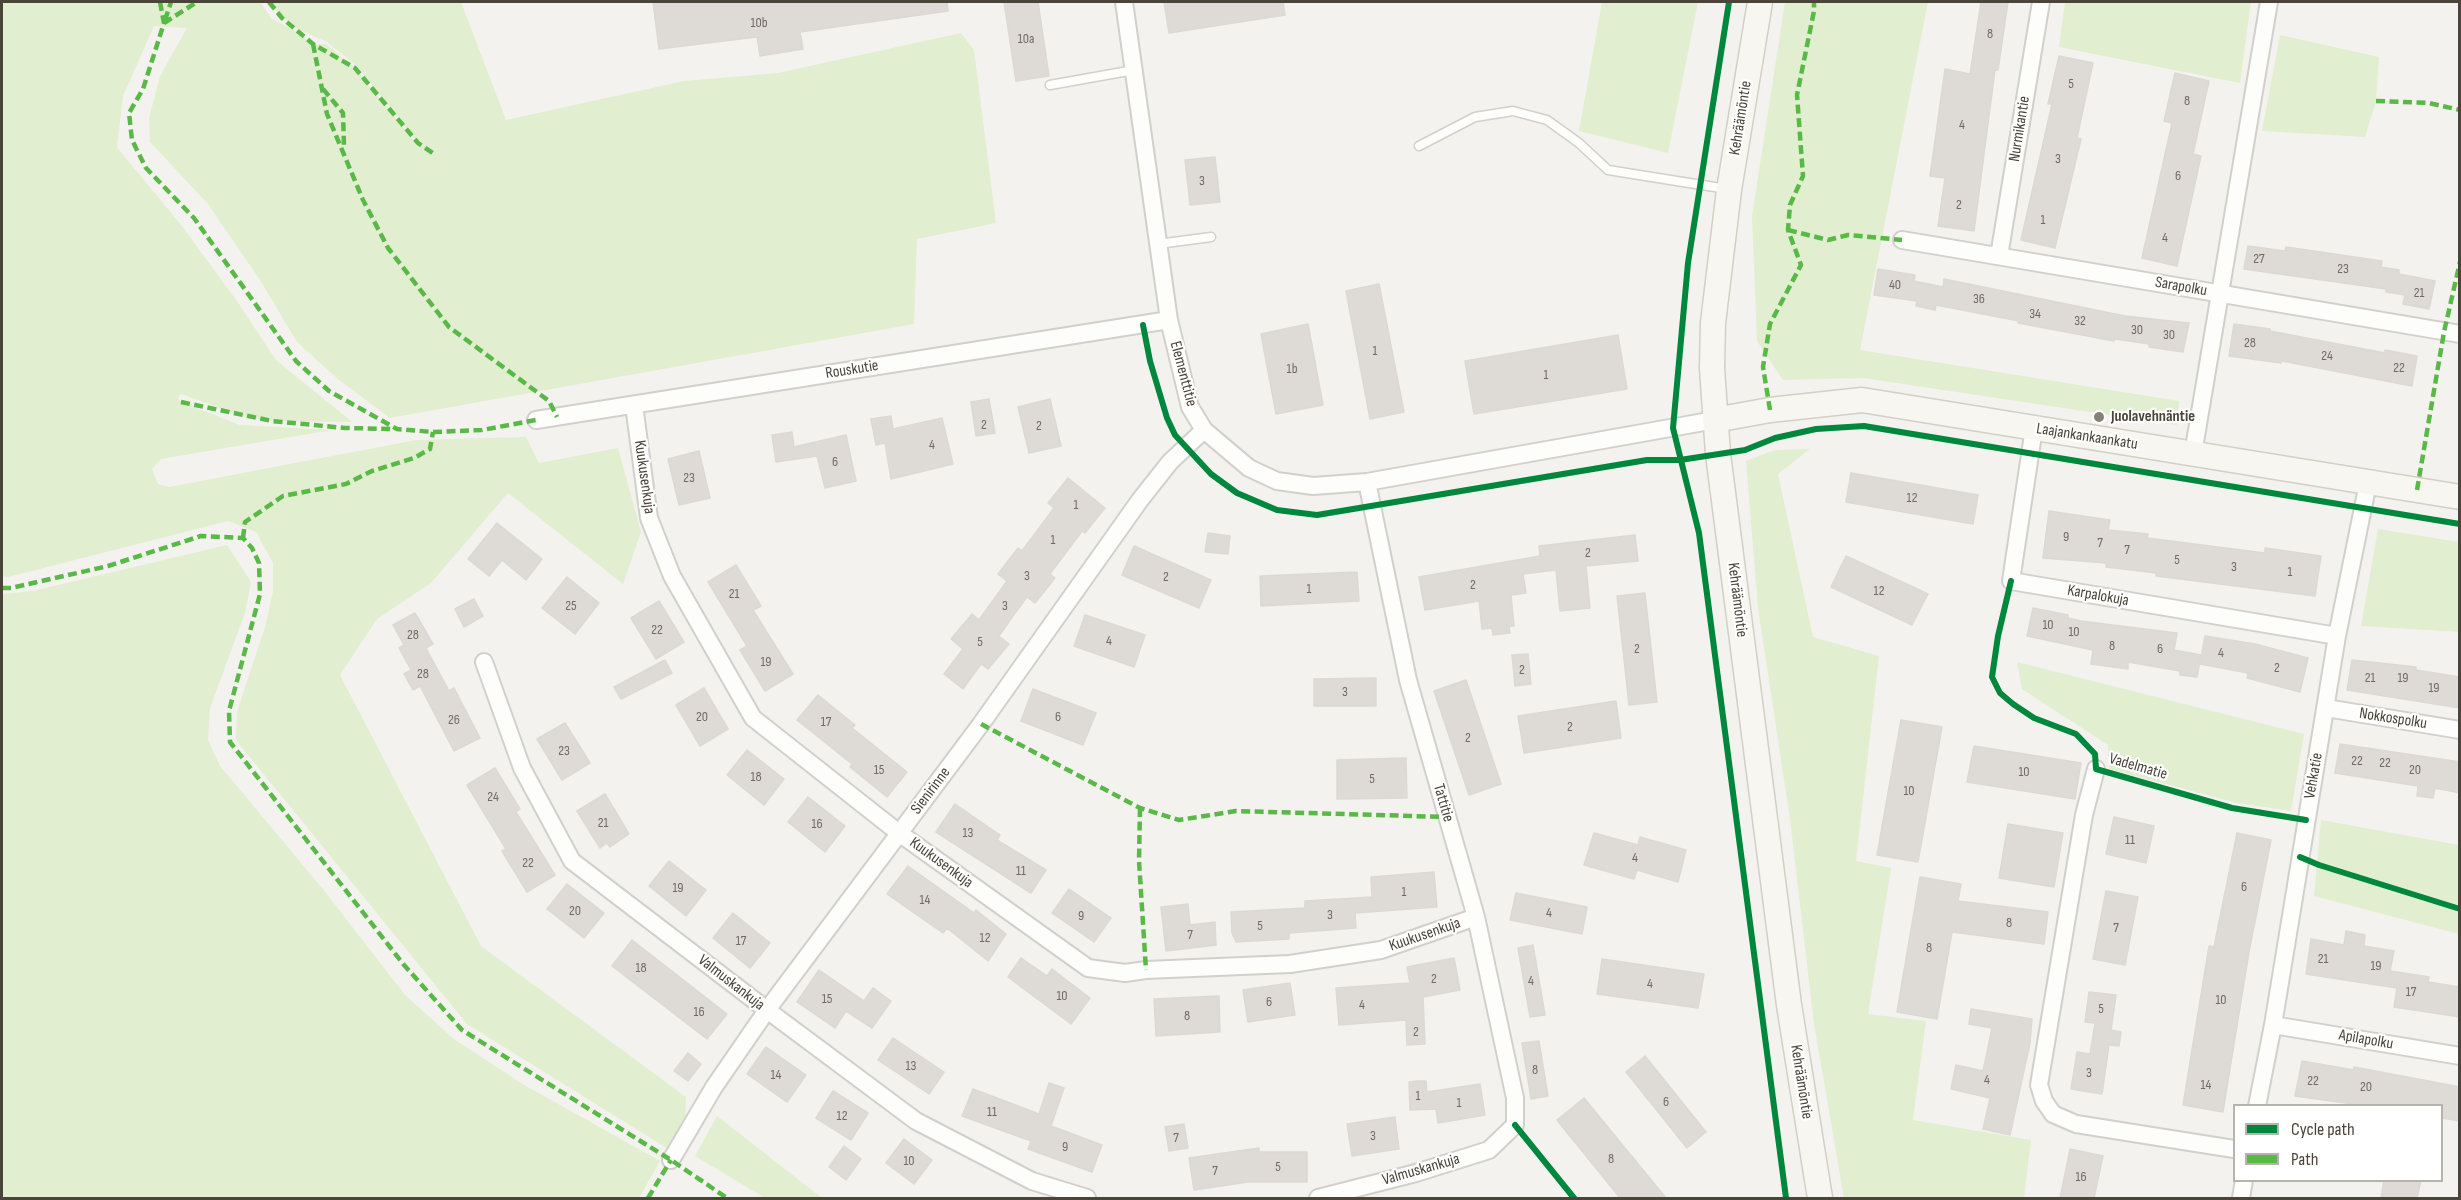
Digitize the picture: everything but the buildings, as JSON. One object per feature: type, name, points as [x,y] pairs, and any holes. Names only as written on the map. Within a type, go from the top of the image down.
[{"type":"street","name":"Elementtitie","points":[[1124,2],[1169,320],[1190,407],[1204,430],[1249,468],[1277,480],[1313,486],[1367,482],[1715,420]]},
{"type":"street","name":"Kehräämöntie","points":[[1760,2],[1729,190],[1713,323],[1712,368],[1715,420],[1789,1005],[1820,1198]]},
{"type":"street","name":"Nurmikantie","points":[[1999,256],[2041,2]]},
{"type":"street","points":[[2193,454],[2269,2]]},
{"type":"street","name":"Sarapolku","points":[[1902,240],[2460,334]]},
{"type":"street","name":"Rouskutie","points":[[536,420],[1169,320]]},
{"type":"street","name":"Laajankankaankatu","points":[[1715,420],[1862,400],[2460,497]]},
{"type":"street","name":"Kuukusenkuja","points":[[634,405],[649,518],[672,576],[753,718],[899,833],[1088,968],[1125,973],[1146,970],[1290,964],[1381,950],[1476,916]]},
{"type":"street","name":"Karpalokuja","points":[[2034,428],[2011,582],[2337,636]]},
{"type":"street","name":"Sienirinne","points":[[670,1160],[714,1087],[766,1011],[981,724],[1140,500],[1170,462],[1204,430]]},
{"type":"street","name":"Tattitie","points":[[1367,482],[1408,680],[1476,916],[1515,1098],[1515,1125]]},
{"type":"street","name":"Vehkatie","points":[[2257,1104],[2273,1024],[2337,636],[2368,483]]},
{"type":"street","name":"Valmuskankuja","points":[[484,662],[522,768],[572,861],[766,1011],[916,1121],[1032,1181],[1087,1198]]},
{"type":"street","name":"Nokkospolku","points":[[2326,708],[2460,730]]},
{"type":"street","name":"Vadelmatie","points":[[2096,769],[2084,815],[2039,1085],[2044,1101],[2053,1114],[2076,1124],[2233,1149]]},
{"type":"street","name":"Apilapolku","points":[[2273,1024],[2460,1056]]},
{"type":"street","name":"Valmuskankuja","points":[[1318,1198],[1416,1173],[1490,1150],[1515,1125]]},
{"type":"street","points":[[2241,1198],[2244,1182]]},
{"type":"lane","points":[[1050,85],[1134,70]]},
{"type":"lane","points":[[1419,146],[1475,117],[1514,111],[1547,120],[1579,143],[1608,170],[1729,190]]},
{"type":"lane","points":[[1158,244],[1211,237]]},
{"type":"green space","points":[[2,2],[260,2],[272,19],[296,31],[313,44],[326,44],[355,68],[418,146],[418,143],[357,66],[327,42],[298,29],[282,18],[269,2],[461,2],[506,120],[684,81],[778,73],[961,33],[974,50],[996,223],[917,239],[914,324],[390,418],[339,380],[297,342],[260,280],[208,204],[150,142],[149,118],[160,76],[187,28],[154,26],[123,96],[117,147],[181,225],[237,301],[276,360],[352,422],[272,421],[242,416],[181,394],[178,398],[181,402],[240,425],[332,430],[161,459],[152,469],[158,484],[169,487],[416,440],[526,437],[539,463],[618,448],[641,532],[623,584],[508,493],[431,583],[377,619],[340,675],[481,946],[686,1097],[685,1126],[673,1152],[467,1024],[236,740],[237,712],[265,627],[273,592],[273,563],[256,532],[228,521],[8,577],[2,576]]},
{"type":"green space","points":[[1602,2],[1698,2],[1668,153],[1579,131]]},
{"type":"green space","points":[[1785,2],[1928,2],[1860,350],[2179,401],[2177,425],[1863,378],[1783,380],[1757,341],[1752,216]]},
{"type":"green space","points":[[2065,2],[2251,2],[2240,83],[2059,47]]},
{"type":"green space","points":[[2280,35],[2379,57],[2376,101],[2365,137],[2262,131]]},
{"type":"green space","points":[[1810,449],[1778,474],[1813,637],[1879,656],[1856,861],[1891,868],[1868,1014],[1926,1021],[1913,1120],[2031,1140],[2024,1198],[1844,1198],[1814,1024],[1790,819],[1758,608],[1746,461],[1775,450]]},
{"type":"green space","points":[[2378,529],[2459,542],[2459,632],[2361,626]]},
{"type":"green space","points":[[227,545],[251,582],[245,613],[210,708],[208,740],[220,766],[326,893],[405,995],[455,1040],[526,1086],[660,1161],[639,1198],[2,1198],[2,594],[33,591]]},
{"type":"green space","points":[[2017,662],[2304,734],[2291,811],[2237,803],[2109,769],[2108,745],[2022,689]]},
{"type":"green space","points":[[2321,820],[2459,845],[2459,934],[2314,896]]},
{"type":"green space","points":[[717,1116],[822,1198],[765,1198],[695,1156]]},
{"type":"marked path","points":[[160,2],[164,23],[143,89],[129,113],[132,140],[146,168],[194,218],[296,361],[329,391],[397,429],[433,432],[482,430],[536,420]]},
{"type":"marked path","points":[[165,20],[171,2]]},
{"type":"marked path","points":[[164,23],[197,2]]},
{"type":"marked path","points":[[269,2],[282,18],[313,44],[355,68],[418,143],[434,154]]},
{"type":"marked path","points":[[1770,410],[1763,367],[1770,324],[1801,265],[1788,230],[1790,205],[1803,176],[1797,95],[1814,2]]},
{"type":"marked path","points":[[313,44],[327,114],[363,200],[388,248],[449,327],[549,401],[557,417]]},
{"type":"marked path","points":[[323,89],[343,113],[344,147]]},
{"type":"marked path","points":[[2376,101],[2429,103],[2460,110]]},
{"type":"marked path","points":[[1788,230],[1828,240],[1848,235],[1902,240]]},
{"type":"marked path","points":[[2417,490],[2444,332],[2460,262]]},
{"type":"marked path","points":[[181,402],[272,421],[345,428],[395,429]]},
{"type":"marked path","points":[[243,538],[245,522],[283,496],[346,484],[372,471],[414,458],[430,449],[433,432]]},
{"type":"marked path","points":[[2,588],[11,588],[108,566],[201,536],[243,538],[252,548],[259,563],[260,594],[229,711],[230,742],[404,965],[462,1030],[671,1160],[727,1198]]},
{"type":"marked path","points":[[981,724],[1140,808],[1179,820],[1236,811],[1447,817]]},
{"type":"marked path","points":[[1140,808],[1139,861],[1146,970]]},
{"type":"marked path","points":[[648,1198],[671,1160]]},
{"type":"cycle path","points":[[1729,2],[1688,263],[1673,428],[1699,533],[1786,1198]]},
{"type":"cycle path","points":[[1143,325],[1150,361],[1167,418],[1175,435],[1211,474],[1237,493],[1277,510],[1317,515],[1647,460],[1680,460],[1745,450],[1775,438],[1816,429],[1864,426],[2460,524]]},
{"type":"cycle path","points":[[2011,581],[1998,636],[1992,677],[2000,693],[2013,704],[2034,718],[2076,734],[2095,754],[2096,769],[2232,808],[2306,820]]},
{"type":"cycle path","points":[[2300,857],[2460,909]]},
{"type":"cycle path","points":[[1515,1125],[1574,1198]]},
{"type":"place","name":"Juolavehnäntie","points":[[2099,417]]}]
